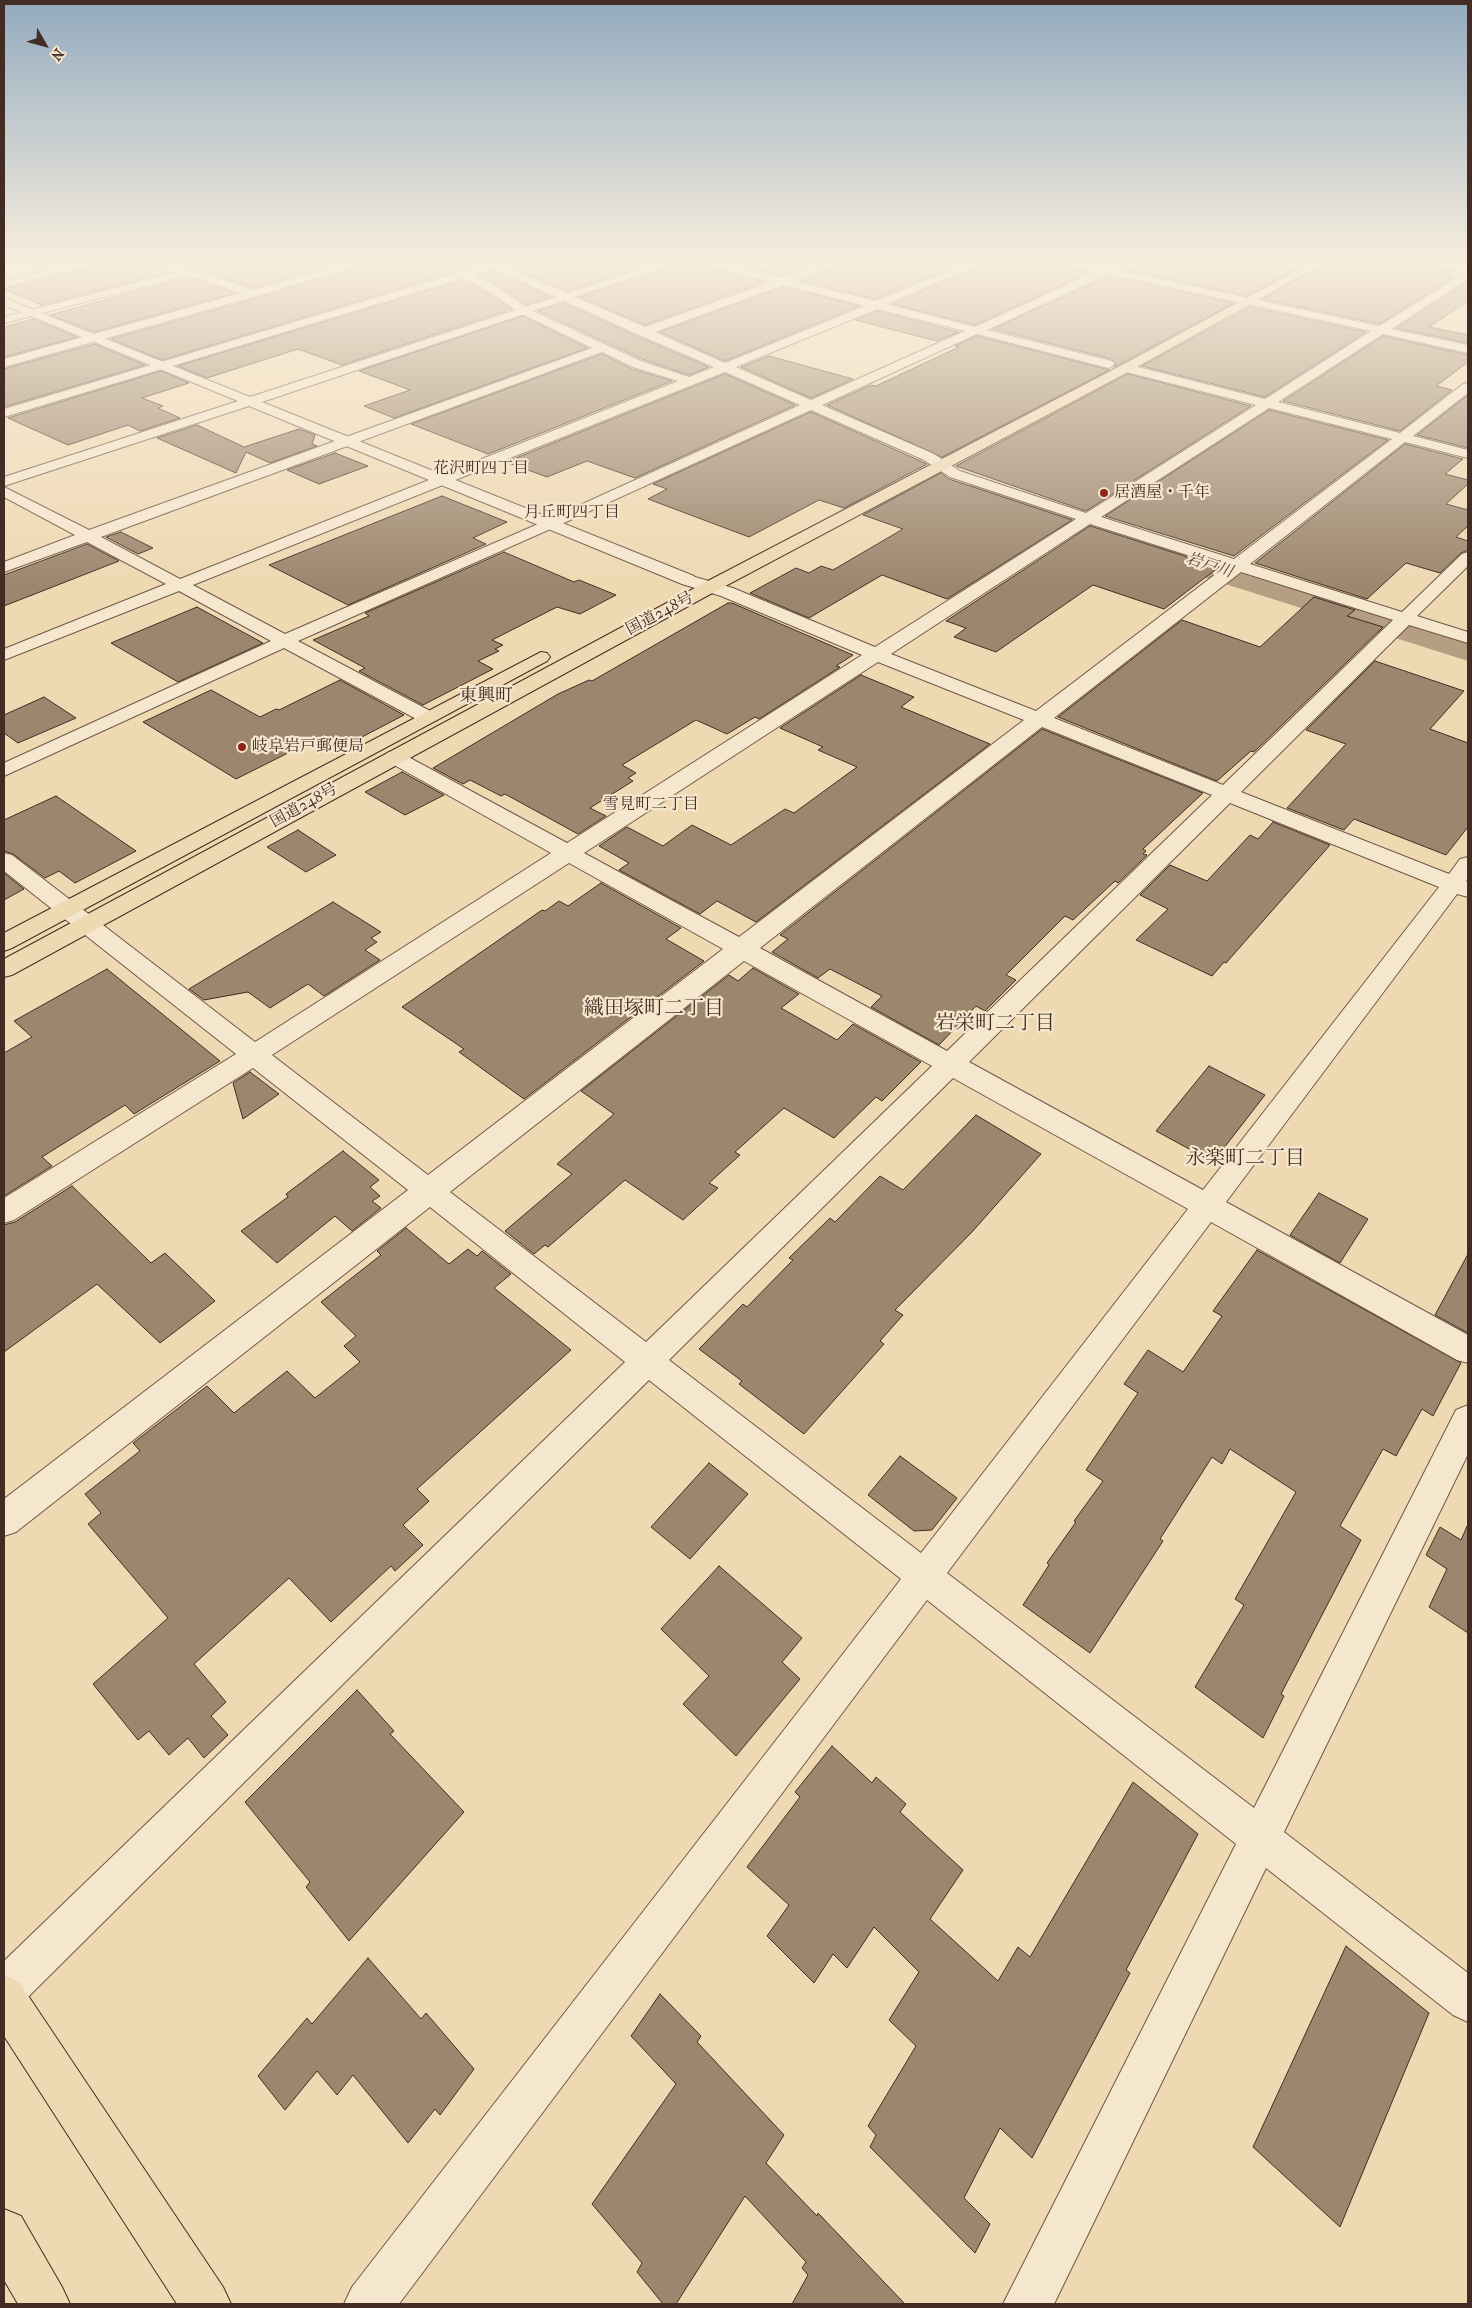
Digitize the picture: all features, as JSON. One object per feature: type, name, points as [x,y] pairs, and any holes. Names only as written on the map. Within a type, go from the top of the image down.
[{"type":"highway","name":"国道248号","points":[[4,943],[77,917],[394,757],[710,587],[1096,371]]},
{"type":"highway","name":"国道248号","points":[[671,589],[1120,371]]},
{"type":"highway","name":"国道248号","points":[[4,969],[77,917],[427,717],[557,648]]},
{"type":"highway","points":[[4,1997],[206,2304]]},
{"type":"highway","points":[[4,2233],[45,2304]]},
{"type":"street","points":[[4,413],[144,371]]},
{"type":"street","points":[[177,371],[688,580],[727,592],[875,654],[1226,794],[1463,879],[1208,1206],[369,2304]]},
{"type":"street","points":[[4,482],[344,371]]},
{"type":"street","points":[[4,567],[541,371]]},
{"type":"street","points":[[660,371],[691,380]]},
{"type":"street","points":[[4,654],[714,371]]},
{"type":"street","points":[[733,371],[935,461],[955,474],[1086,518],[1468,638]]},
{"type":"street","points":[[4,770],[284,640],[550,524],[886,371]]},
{"type":"street","points":[[1137,371],[1468,454]]},
{"type":"street","points":[[4,1212],[254,1055],[1034,551],[1317,371]]},
{"type":"street","points":[[4,1520],[1468,387]]},
{"type":"street","points":[[4,491],[427,717]]},
{"type":"street","points":[[4,1991],[1468,557]]},
{"type":"street","points":[[394,757],[1468,1350]]},
{"type":"street","points":[[4,860],[1468,2000]]},
{"type":"street","points":[[1028,2304],[1468,1420]]},
{"type":"building","points":[[4,371],[126,371],[4,407]]},
{"type":"building","points":[[161,371],[189,383],[142,398],[163,406],[158,408],[180,418],[140,431],[128,425],[68,445],[8,418]]},
{"type":"building","points":[[189,371],[230,371],[207,378]]},
{"type":"building","points":[[359,371],[524,371],[394,418],[364,406],[410,390]]},
{"type":"building","points":[[556,371],[638,371],[672,381],[488,454],[411,424]]},
{"type":"building","points":[[676,371],[700,371],[689,375]]},
{"type":"building","points":[[749,371],[823,371],[853,379],[811,398]]},
{"type":"building","points":[[909,371],[1108,371],[942,457],[827,405],[871,385],[876,386]]},
{"type":"building","points":[[1161,371],[1306,371],[1265,397]]},
{"type":"building","points":[[1330,371],[1456,371],[1436,386],[1452,390],[1400,431],[1283,401]]},
{"type":"building","points":[[725,374],[795,405],[635,478],[587,461],[547,477],[506,462]]},
{"type":"building","points":[[1128,374],[1251,406],[1086,511],[956,466]]},
{"type":"building","points":[[1468,395],[1468,448],[1417,435]]},
{"type":"building","points":[[1269,410],[1388,440],[1234,556],[1105,516]]},
{"type":"building","points":[[811,412],[927,464],[844,508],[819,500],[749,537],[648,499],[667,489],[653,484]]},
{"type":"building","points":[[197,425],[244,447],[299,429],[315,435],[312,444],[317,446],[270,463],[246,452],[236,473],[157,438]]},
{"type":"building","points":[[1405,444],[1463,459],[1445,474],[1468,480],[1468,484],[1446,504],[1468,510],[1468,526],[1456,537],[1468,541],[1468,550],[1461,553],[1440,573],[1406,563],[1367,599],[1255,563]]},
{"type":"building","points":[[335,453],[368,466],[319,484],[287,470]]},
{"type":"building","points":[[941,473],[949,479],[1072,520],[947,599],[882,575],[809,618],[750,593],[796,568],[809,573],[821,566],[833,570],[903,529],[863,515]]},
{"type":"building","points":[[442,496],[507,522],[473,538],[486,544],[348,605],[269,565]]},
{"type":"building","points":[[1090,526],[1219,567],[1164,609],[1093,585],[996,652],[954,637],[966,628],[946,621]]},
{"type":"building","points":[[121,532],[153,548],[138,554],[106,537]]},
{"type":"building","points":[[87,544],[119,561],[4,606],[4,575]]},
{"type":"building","points":[[504,552],[574,582],[579,580],[616,595],[580,614],[557,607],[492,640],[503,645],[495,649],[499,651],[478,661],[493,669],[423,705],[359,671],[365,668],[313,640],[369,616],[365,613]]},
{"type":"building","points":[[1314,597],[1355,610],[1347,616],[1383,627],[1254,752],[1251,751],[1217,781],[1058,717],[1182,620],[1260,647]]},
{"type":"building","points":[[728,603],[732,603],[853,655],[836,666],[840,667],[759,719],[755,717],[727,734],[696,720],[622,765],[636,773],[628,778],[633,781],[590,808],[606,816],[578,834],[505,794],[501,796],[470,780],[463,784],[433,768],[558,694],[589,680],[592,681]]},
{"type":"building","points":[[197,607],[263,643],[178,682],[111,643]]},
{"type":"building","points":[[1375,661],[1464,691],[1430,729],[1468,743],[1468,827],[1446,855],[1354,819],[1344,830],[1287,808],[1346,744],[1306,730]]},
{"type":"building","points":[[861,675],[914,697],[901,707],[990,744],[756,922],[717,901],[700,914],[619,870],[629,863],[599,846],[627,827],[663,846],[692,825],[731,845],[785,809],[794,813],[857,767],[818,750],[823,747],[780,728]]},
{"type":"building","points":[[340,680],[404,715],[341,748],[322,736],[236,779],[143,722],[211,690],[260,717],[276,709],[279,710]]},
{"type":"building","points":[[44,697],[76,718],[18,743],[4,733],[4,715]]},
{"type":"building","points":[[1042,729],[1203,793],[1143,849],[1146,851],[1143,854],[1147,855],[1118,883],[1115,881],[1073,920],[1065,916],[1006,975],[1016,980],[985,1011],[976,1006],[939,1045],[871,1007],[882,996],[830,969],[818,978],[772,952],[788,939],[780,935]]},
{"type":"building","points":[[402,772],[444,795],[405,815],[365,792]]},
{"type":"building","points":[[56,796],[136,851],[75,883],[59,871],[45,878],[13,854],[4,851],[4,820]]},
{"type":"building","points":[[1273,822],[1330,845],[1226,963],[1224,962],[1212,976],[1136,940],[1168,909],[1140,895],[1170,865],[1207,881],[1250,835],[1258,839]]},
{"type":"building","points":[[298,830],[336,855],[306,872],[267,847]]},
{"type":"building","points":[[4,873],[24,889],[4,900]]},
{"type":"building","points":[[601,883],[681,928],[666,939],[704,961],[524,1099],[459,1052],[464,1049],[402,1007],[542,910],[545,911],[559,901],[568,906]]},
{"type":"building","points":[[333,902],[381,932],[371,938],[377,942],[365,950],[380,960],[324,996],[308,984],[270,1008],[248,992],[204,1000],[189,989]]},
{"type":"building","points":[[753,968],[799,994],[781,1008],[837,1040],[853,1024],[921,1062],[882,1101],[876,1097],[834,1138],[784,1108],[735,1152],[740,1155],[709,1183],[718,1188],[683,1220],[625,1180],[548,1247],[545,1245],[534,1254],[505,1231],[572,1174],[557,1164],[614,1114],[581,1091],[729,975],[738,981]]},
{"type":"building","points":[[107,969],[220,1061],[134,1114],[125,1105],[42,1157],[52,1166],[4,1196],[4,1053],[32,1037],[14,1021]]},
{"type":"building","points":[[1209,1066],[1265,1095],[1213,1162],[1156,1131]]},
{"type":"building","points":[[250,1072],[279,1094],[243,1119],[233,1083]]},
{"type":"building","points":[[976,1115],[1041,1154],[972,1232],[895,1310],[903,1315],[880,1341],[884,1344],[804,1434],[739,1384],[742,1381],[699,1349],[743,1304],[747,1307],[793,1260],[789,1258],[830,1218],[835,1222],[880,1176],[903,1190]]},
{"type":"building","points":[[343,1151],[379,1180],[370,1187],[380,1196],[372,1201],[381,1208],[352,1231],[335,1216],[277,1263],[241,1231],[288,1197],[286,1194]]},
{"type":"building","points":[[72,1186],[151,1263],[165,1253],[215,1301],[160,1343],[97,1284],[4,1352],[4,1225],[15,1222]]},
{"type":"building","points":[[1319,1193],[1368,1219],[1340,1263],[1290,1235]]},
{"type":"building","points":[[406,1228],[449,1264],[468,1249],[477,1256],[482,1251],[511,1274],[494,1288],[571,1350],[417,1489],[429,1501],[403,1525],[423,1545],[395,1571],[391,1566],[331,1622],[289,1578],[194,1664],[226,1702],[211,1716],[228,1735],[204,1758],[188,1738],[169,1755],[149,1731],[138,1740],[93,1684],[168,1618],[88,1524],[101,1513],[85,1494],[140,1451],[133,1443],[207,1386],[234,1413],[287,1371],[315,1398],[360,1362],[344,1346],[356,1336],[321,1302],[381,1255],[377,1251]]},
{"type":"building","points":[[1257,1250],[1461,1363],[1433,1416],[1422,1409],[1396,1456],[1383,1449],[1340,1526],[1361,1540],[1281,1694],[1284,1696],[1263,1738],[1195,1687],[1244,1605],[1235,1599],[1296,1492],[1230,1449],[1222,1464],[1212,1457],[1160,1539],[1163,1541],[1090,1653],[1023,1605],[1049,1565],[1047,1563],[1076,1522],[1074,1521],[1103,1481],[1086,1470],[1138,1393],[1124,1384],[1148,1350],[1183,1372],[1222,1316],[1213,1311]]},
{"type":"building","points":[[1468,1254],[1468,1333],[1435,1315]]},
{"type":"building","points":[[900,1456],[957,1498],[932,1530],[914,1531],[868,1495]]},
{"type":"building","points":[[709,1463],[748,1494],[690,1559],[651,1527]]},
{"type":"building","points":[[1468,1524],[1468,1633],[1429,1607],[1447,1569],[1426,1555],[1440,1527],[1461,1540]]},
{"type":"building","points":[[719,1566],[802,1638],[782,1662],[800,1679],[736,1756],[683,1704],[709,1676],[661,1629]]},
{"type":"building","points":[[357,1690],[394,1731],[390,1734],[464,1812],[349,1941],[306,1887],[310,1882],[245,1802]]},
{"type":"building","points":[[832,1746],[872,1783],[876,1777],[906,1804],[900,1812],[963,1870],[930,1919],[998,1981],[1018,1947],[1030,1957],[1133,1782],[1198,1834],[1126,1970],[1130,1973],[1032,2158],[1000,2128],[964,2198],[990,2224],[975,2253],[870,2147],[876,2135],[868,2126],[916,2046],[889,2020],[919,1972],[874,1927],[847,1968],[833,1954],[814,1983],[767,1936],[789,1905],[747,1867],[800,1797],[795,1792]]},
{"type":"building","points":[[1346,1946],[1429,2013],[1340,2227],[1253,2147]]},
{"type":"building","points":[[368,1958],[421,2019],[426,2013],[474,2069],[440,2115],[435,2109],[408,2143],[353,2075],[337,2095],[317,2071],[285,2110],[258,2076],[307,2018],[312,2024]]},
{"type":"building","points":[[660,1994],[701,2036],[697,2042],[784,2135],[766,2163],[817,2216],[818,2213],[905,2304],[792,2304],[808,2275],[802,2268],[806,2262],[745,2196],[676,2304],[663,2304],[637,2272],[642,2263],[592,2204],[676,2084],[631,2036]]},
{"type":"waterway","name":"岩戸川","points":[[980,494],[1468,648]]},
{"type":"place","name":"居酒屋・千年","points":[[1104,493]]},
{"type":"place","name":"岐阜岩戸郵便局","points":[[242,747]]},
{"type":"district","name":"花沢町四丁目","points":[[481,469]]},
{"type":"district","name":"月丘町四丁目","points":[[572,513]]},
{"type":"district","name":"東興町","points":[[486,697]]},
{"type":"district","name":"雪見町二丁目","points":[[651,805]]},
{"type":"district","name":"織田塚町二丁目","points":[[654,1009]]},
{"type":"district","name":"岩栄町二丁目","points":[[995,1024]]},
{"type":"district","name":"永楽町二丁目","points":[[1245,1159]]}]
